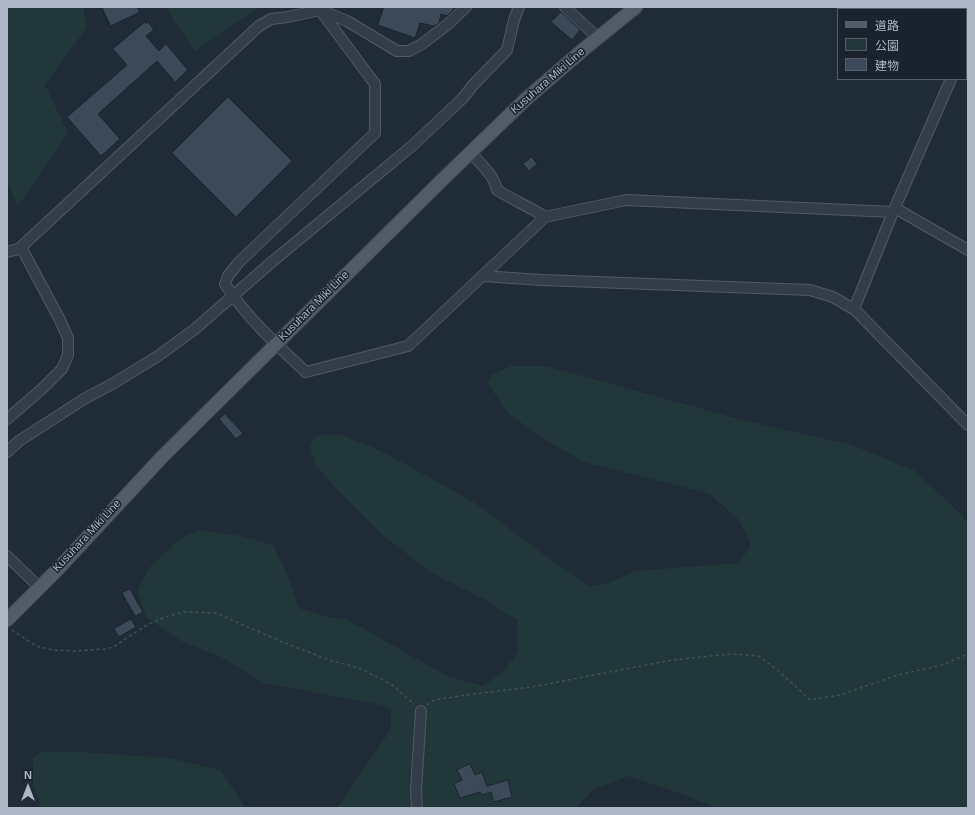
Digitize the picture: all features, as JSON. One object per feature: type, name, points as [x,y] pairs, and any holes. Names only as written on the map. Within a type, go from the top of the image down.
[{"type":"main road","name":"Kusuhara Miki Line","points":[[7,620],[40,587],[135,484],[470,152],[526,99],[636,7]]},
{"type":"street","points":[[7,252],[21,247],[260,26],[271,19],[320,10],[347,20],[397,51],[409,51],[422,44],[447,25],[466,7]]},
{"type":"street","points":[[7,452],[19,441],[84,399],[114,383],[158,356],[195,329],[412,146],[463,98],[473,84],[507,50],[514,20],[519,7]]},
{"type":"street","points":[[565,7],[598,38]]},
{"type":"street","points":[[320,10],[375,84],[375,133],[239,262],[228,276],[225,284],[233,296],[264,333],[306,372],[408,346],[545,217],[626,200],[894,210],[968,250]]},
{"type":"street","points":[[854,309],[894,210],[951,80]]},
{"type":"street","points":[[470,152],[487,171],[496,184],[497,190],[545,217]]},
{"type":"street","points":[[7,419],[42,389],[62,368],[68,355],[68,338],[21,247]]},
{"type":"street","points":[[482,276],[542,280],[810,290],[833,297],[854,309],[968,425]]},
{"type":"street","points":[[7,556],[40,587]]},
{"type":"street","points":[[417,808],[416,791],[421,711]]},
{"type":"path","points":[[7,626],[36,646],[54,650],[75,651],[113,647],[147,625],[165,617],[183,612],[216,613],[329,660],[359,668],[391,684],[421,711],[434,700],[532,687],[672,660],[731,654],[759,656],[780,672],[810,700],[840,695],[898,675],[942,665],[968,654]]},
{"type":"green space","points":[[7,7],[83,7],[87,27],[45,85],[68,133],[18,206],[7,182]]},
{"type":"green space","points":[[165,7],[260,7],[195,51]]},
{"type":"green space","points":[[511,366],[546,366],[739,419],[852,445],[915,471],[968,521],[968,808],[716,808],[688,796],[628,776],[593,790],[575,808],[337,808],[391,729],[391,709],[371,703],[264,683],[221,657],[181,641],[146,617],[137,591],[149,568],[180,539],[198,530],[241,536],[273,545],[287,574],[299,608],[327,617],[348,620],[449,677],[483,686],[503,672],[518,652],[518,620],[498,609],[491,603],[433,574],[384,536],[335,487],[315,464],[309,444],[318,435],[341,435],[379,450],[474,502],[543,554],[589,586],[609,583],[635,571],[739,563],[751,545],[739,520],[710,494],[583,462],[540,436],[508,413],[488,384],[491,375]]},
{"type":"green space","points":[[42,752],[82,752],[169,758],[220,770],[246,808],[42,808],[33,787],[33,758]]},
{"type":"building","points":[[102,7],[137,7],[140,12],[111,26]]},
{"type":"building","points":[[384,7],[454,7],[447,16],[441,14],[439,23],[434,26],[420,23],[415,38],[378,25]]},
{"type":"building","points":[[561,12],[580,30],[572,40],[551,22]]},
{"type":"building","points":[[145,22],[146,24],[148,22],[154,30],[146,36],[159,51],[166,44],[188,70],[175,82],[157,61],[98,114],[120,139],[101,156],[67,117],[127,65],[113,49]]},
{"type":"building","points":[[228,97],[292,161],[236,217],[172,153]]},
{"type":"building","points":[[532,157],[537,164],[529,171],[523,164]]},
{"type":"building","points":[[225,414],[243,433],[236,439],[219,419]]},
{"type":"building","points":[[130,589],[143,612],[135,616],[122,593]]},
{"type":"building","points":[[131,619],[136,627],[119,637],[114,629]]},
{"type":"building","points":[[470,764],[475,775],[482,772],[487,786],[508,780],[512,797],[494,802],[491,792],[482,795],[480,792],[460,798],[454,784],[462,780],[457,770]]}]
